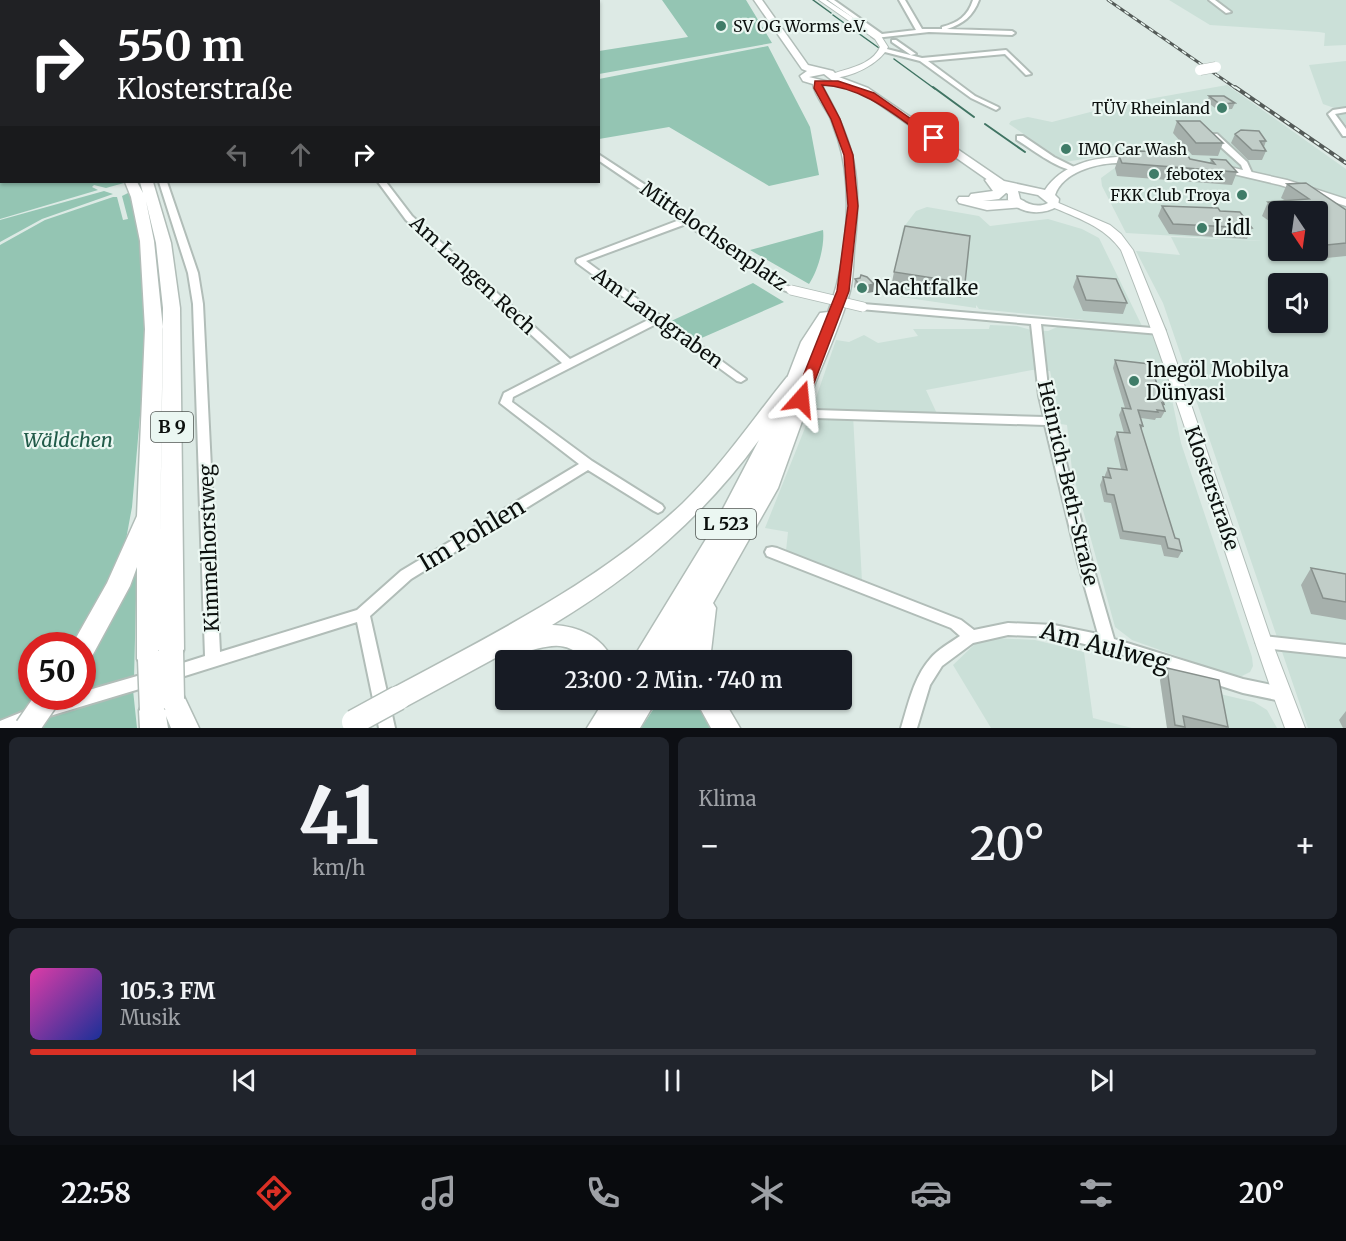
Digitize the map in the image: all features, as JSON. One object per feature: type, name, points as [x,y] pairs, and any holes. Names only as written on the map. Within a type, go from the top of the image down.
[{"type":"highway","points":[[1202,72],[1219,69]]},
{"type":"highway","points":[[992,180],[1000,190],[997,195],[966,198],[987,206],[1021,195]]},
{"type":"highway","name":"B 9","points":[[92,632],[118,586],[148,512],[153,296],[147,241],[138,197],[131,183]]},
{"type":"highway","name":"B 9","points":[[157,183],[158,216],[166,263],[173,351],[160,654]]},
{"type":"highway","points":[[395,710],[560,609],[636,556],[691,508],[716,481],[804,398]]},
{"type":"highway","name":"L 523","points":[[674,650],[767,488],[804,398]]},
{"type":"highway","name":"L 523","points":[[651,650],[722,532],[774,430],[804,398]]},
{"type":"highway","points":[[148,512],[160,654],[159,713],[176,728]]},
{"type":"highway","points":[[698,650],[706,597]]},
{"type":"highway","points":[[500,650],[516,641],[540,635],[565,635],[582,642],[593,650]]},
{"type":"highway","points":[[350,726],[395,710],[495,653]]},
{"type":"highway","points":[[27,728],[40,710]]},
{"type":"highway","points":[[600,728],[602,710]]},
{"type":"highway","points":[[600,728],[612,710]]},
{"type":"highway","points":[[624,728],[636,710]]},
{"type":"highway","points":[[715,710],[726,728]]},
{"type":"highway","points":[[159,713],[185,728]]},
{"type":"main road","name":"L 523","points":[[756,0],[798,59],[800,69],[823,77]]},
{"type":"main road","name":"L 523","points":[[804,398],[808,342],[831,306],[846,222],[847,188],[842,156],[834,127],[822,101],[810,87],[823,77]]},
{"type":"main road","name":"Klosterstraße","points":[[823,77],[871,95],[975,167],[1021,195],[1032,208],[1050,202]]},
{"type":"main road","points":[[1050,202],[1050,190],[1074,169],[1102,161],[1148,160]]},
{"type":"main road","points":[[1204,165],[1248,172],[1300,186],[1346,202]]},
{"type":"main road","name":"Klosterstraße","points":[[975,167],[992,180],[1021,195],[1050,202]]},
{"type":"main road","points":[[1021,195],[1059,181]]},
{"type":"street","points":[[822,0],[878,37],[951,29],[1012,33]]},
{"type":"street","points":[[823,77],[860,66],[876,58],[883,50],[878,37],[831,0]]},
{"type":"street","points":[[903,0],[920,31]]},
{"type":"street","points":[[951,29],[969,15],[976,0]]},
{"type":"street","points":[[1212,0],[1228,12]]},
{"type":"street","points":[[894,41],[973,97],[996,108]]},
{"type":"street","points":[[883,50],[919,59],[1006,52],[1028,74]]},
{"type":"street","points":[[1346,110],[1335,111],[1331,114],[1346,134]]},
{"type":"street","points":[[1204,126],[1244,164],[1248,172]]},
{"type":"street","points":[[1020,138],[1052,159],[1074,169]]},
{"type":"street","name":"Mittelochsenplatz","points":[[600,157],[688,220],[693,226],[756,267],[776,284],[790,290],[863,307],[1160,331]]},
{"type":"street","name":"Kimmelhorstweg","points":[[0,728],[53,708],[213,659],[198,304],[193,273],[157,183]]},
{"type":"street","name":"Am Langen Rech","points":[[383,183],[409,218],[569,364]]},
{"type":"street","name":"Klosterstraße","points":[[1050,202],[1100,229],[1125,247],[1160,331],[1263,642],[1295,728]]},
{"type":"street","name":"Am Landgraben","points":[[688,220],[580,261],[741,379]]},
{"type":"street","points":[[658,319],[508,395],[506,399],[507,403],[588,464],[658,508]]},
{"type":"street","name":"Heinrich-Beth-Straße","points":[[1036,321],[1044,396],[1085,563],[1108,644]]},
{"type":"street","points":[[804,398],[1051,422]]},
{"type":"street","name":"Im Pohlen","points":[[213,659],[362,614],[406,575],[588,464]]},
{"type":"street","points":[[772,552],[956,624],[970,635]]},
{"type":"street","points":[[362,614],[395,710]]},
{"type":"street","name":"Am Aulweg","points":[[909,728],[919,691],[933,667],[944,654],[970,635],[989,630],[1029,627],[1108,644],[1247,689],[1281,694]]},
{"type":"street","points":[[1263,642],[1346,651]]},
{"type":"shaded area","points":[[1169,0],[1346,0],[1346,45],[1324,46],[1325,33],[1319,32],[1210,25]]},
{"type":"shaded area","points":[[1346,61],[1346,125],[1339,116],[1341,112],[1323,104],[1309,65]]},
{"type":"shaded area","points":[[1227,85],[1346,169],[1346,728],[1308,728],[1163,303],[1136,251],[1180,255],[1171,237],[1263,241],[1126,233],[1102,186],[1101,178],[1116,167],[1183,158],[1109,155],[1065,162],[1009,124],[1011,121],[1028,117],[1052,122],[1121,104]]},
{"type":"shaded area","points":[[927,207],[979,216],[990,226],[1048,219],[1082,229],[1099,238],[1142,326],[979,309],[976,305],[976,308],[895,296],[896,293],[889,291],[889,288],[892,286],[903,228],[916,211]]},
{"type":"shaded area","points":[[990,325],[1048,331],[1062,325],[1147,332],[1153,336],[1163,356],[1181,443],[1252,657],[1253,666],[1250,672],[1242,676],[1227,674],[1132,640],[1115,627],[1072,470],[1067,425],[1061,424],[1050,371],[1032,370],[926,390],[939,418],[853,415],[862,581],[786,551],[788,532],[765,528],[809,418],[836,340],[849,342],[864,335],[878,343],[918,336],[913,329],[989,329]]},
{"type":"shaded area","points":[[994,638],[1035,640],[1084,652],[1093,718],[1132,728],[991,728],[953,665],[977,642]]},
{"type":"shaded area","points":[[1160,680],[1254,702],[1267,710],[1277,728],[1167,728]]},
{"type":"green space","points":[[662,0],[746,0],[772,43],[600,74],[600,51],[688,37]]},
{"type":"green space","points":[[768,46],[810,127],[819,175],[769,186],[669,127],[600,139],[600,79]]},
{"type":"green space","points":[[0,183],[124,183],[106,188],[94,185],[92,187],[98,190],[0,219]]},
{"type":"green space","points":[[104,191],[113,194],[42,219],[0,242],[0,220]]},
{"type":"green space","name":"Wäldchen","points":[[130,192],[142,248],[146,301],[144,370],[132,507],[125,545],[85,632],[18,632],[18,710],[31,710],[0,722],[0,245],[45,220],[113,197],[117,197],[123,220],[128,219],[122,196]]},
{"type":"green space","points":[[823,230],[820,258],[809,284],[750,250]]},
{"type":"green space","points":[[753,283],[784,302],[697,340],[669,322]]},
{"type":"green space","points":[[137,560],[134,678],[96,690],[96,640]]},
{"type":"green space","points":[[133,690],[137,728],[38,728],[44,718],[69,710],[96,710],[96,702]]},
{"type":"green space","points":[[653,710],[705,710],[716,728],[641,728]]},
{"type":"building","points":[[1209,96],[1224,96],[1235,103],[1220,104]]},
{"type":"building","points":[[1177,121],[1200,121],[1223,143],[1196,143]]},
{"type":"building","points":[[1241,130],[1259,131],[1266,141],[1260,141],[1266,151],[1252,150],[1235,134]]},
{"type":"building","points":[[1138,151],[1188,156],[1190,159],[1215,164],[1211,159],[1226,160],[1237,172],[1122,163],[1119,156]]},
{"type":"building","points":[[1306,183],[1346,210],[1346,243],[1328,245],[1328,201],[1282,201],[1309,199],[1287,184]]},
{"type":"building","points":[[1162,206],[1218,208],[1220,211],[1240,212],[1252,228],[1173,224]]},
{"type":"building","points":[[905,226],[970,236],[965,283],[894,272]]},
{"type":"building","points":[[861,275],[874,284],[861,287],[855,279],[860,278]]},
{"type":"building","points":[[1077,276],[1116,279],[1127,303],[1086,300]]},
{"type":"building","points":[[1115,360],[1150,364],[1165,411],[1138,410],[1143,426],[1140,425],[1175,538],[1179,539],[1182,551],[1168,548],[1165,537],[1123,531],[1114,495],[1107,494],[1103,477],[1111,478],[1108,468],[1127,470],[1117,432],[1130,433],[1122,408],[1131,409]]},
{"type":"building","points":[[1311,568],[1346,574],[1346,602],[1323,598]]},
{"type":"building","points":[[1167,668],[1219,680],[1228,727],[1183,716],[1185,727],[1175,725]]},
{"type":"waterway","points":[[813,0],[831,13]]},
{"type":"waterway","points":[[833,15],[879,48]]},
{"type":"waterway","points":[[894,59],[935,89]]},
{"type":"waterway","points":[[933,87],[974,117]]},
{"type":"waterway","points":[[985,124],[1025,152]]},
{"type":"railway","points":[[1108,0],[1237,89]]},
{"type":"railway","points":[[1235,87],[1346,163]]},
{"type":"place","name":"SV OG Worms e.V.","points":[[721,26]]},
{"type":"place","name":"TÜV Rheinland","points":[[1222,108]]},
{"type":"place","name":"IMO Car Wash","points":[[1066,149]]},
{"type":"place","name":"febotex","points":[[1154,174]]},
{"type":"place","name":"FKK Club Troya","points":[[1242,195]]},
{"type":"place","name":"Lidl","points":[[1202,228]]},
{"type":"place","name":"Nachtfalke","points":[[862,288]]},
{"type":"place","name":"Inegöl Mobilya Dünyasi","points":[[1134,381]]},
{"type":"route","points":[[801,399],[826,329],[837,310],[843,291],[852,229],[853,191],[848,155],[836,119],[818,88],[818,83],[838,83],[871,95],[934,138]]}]
